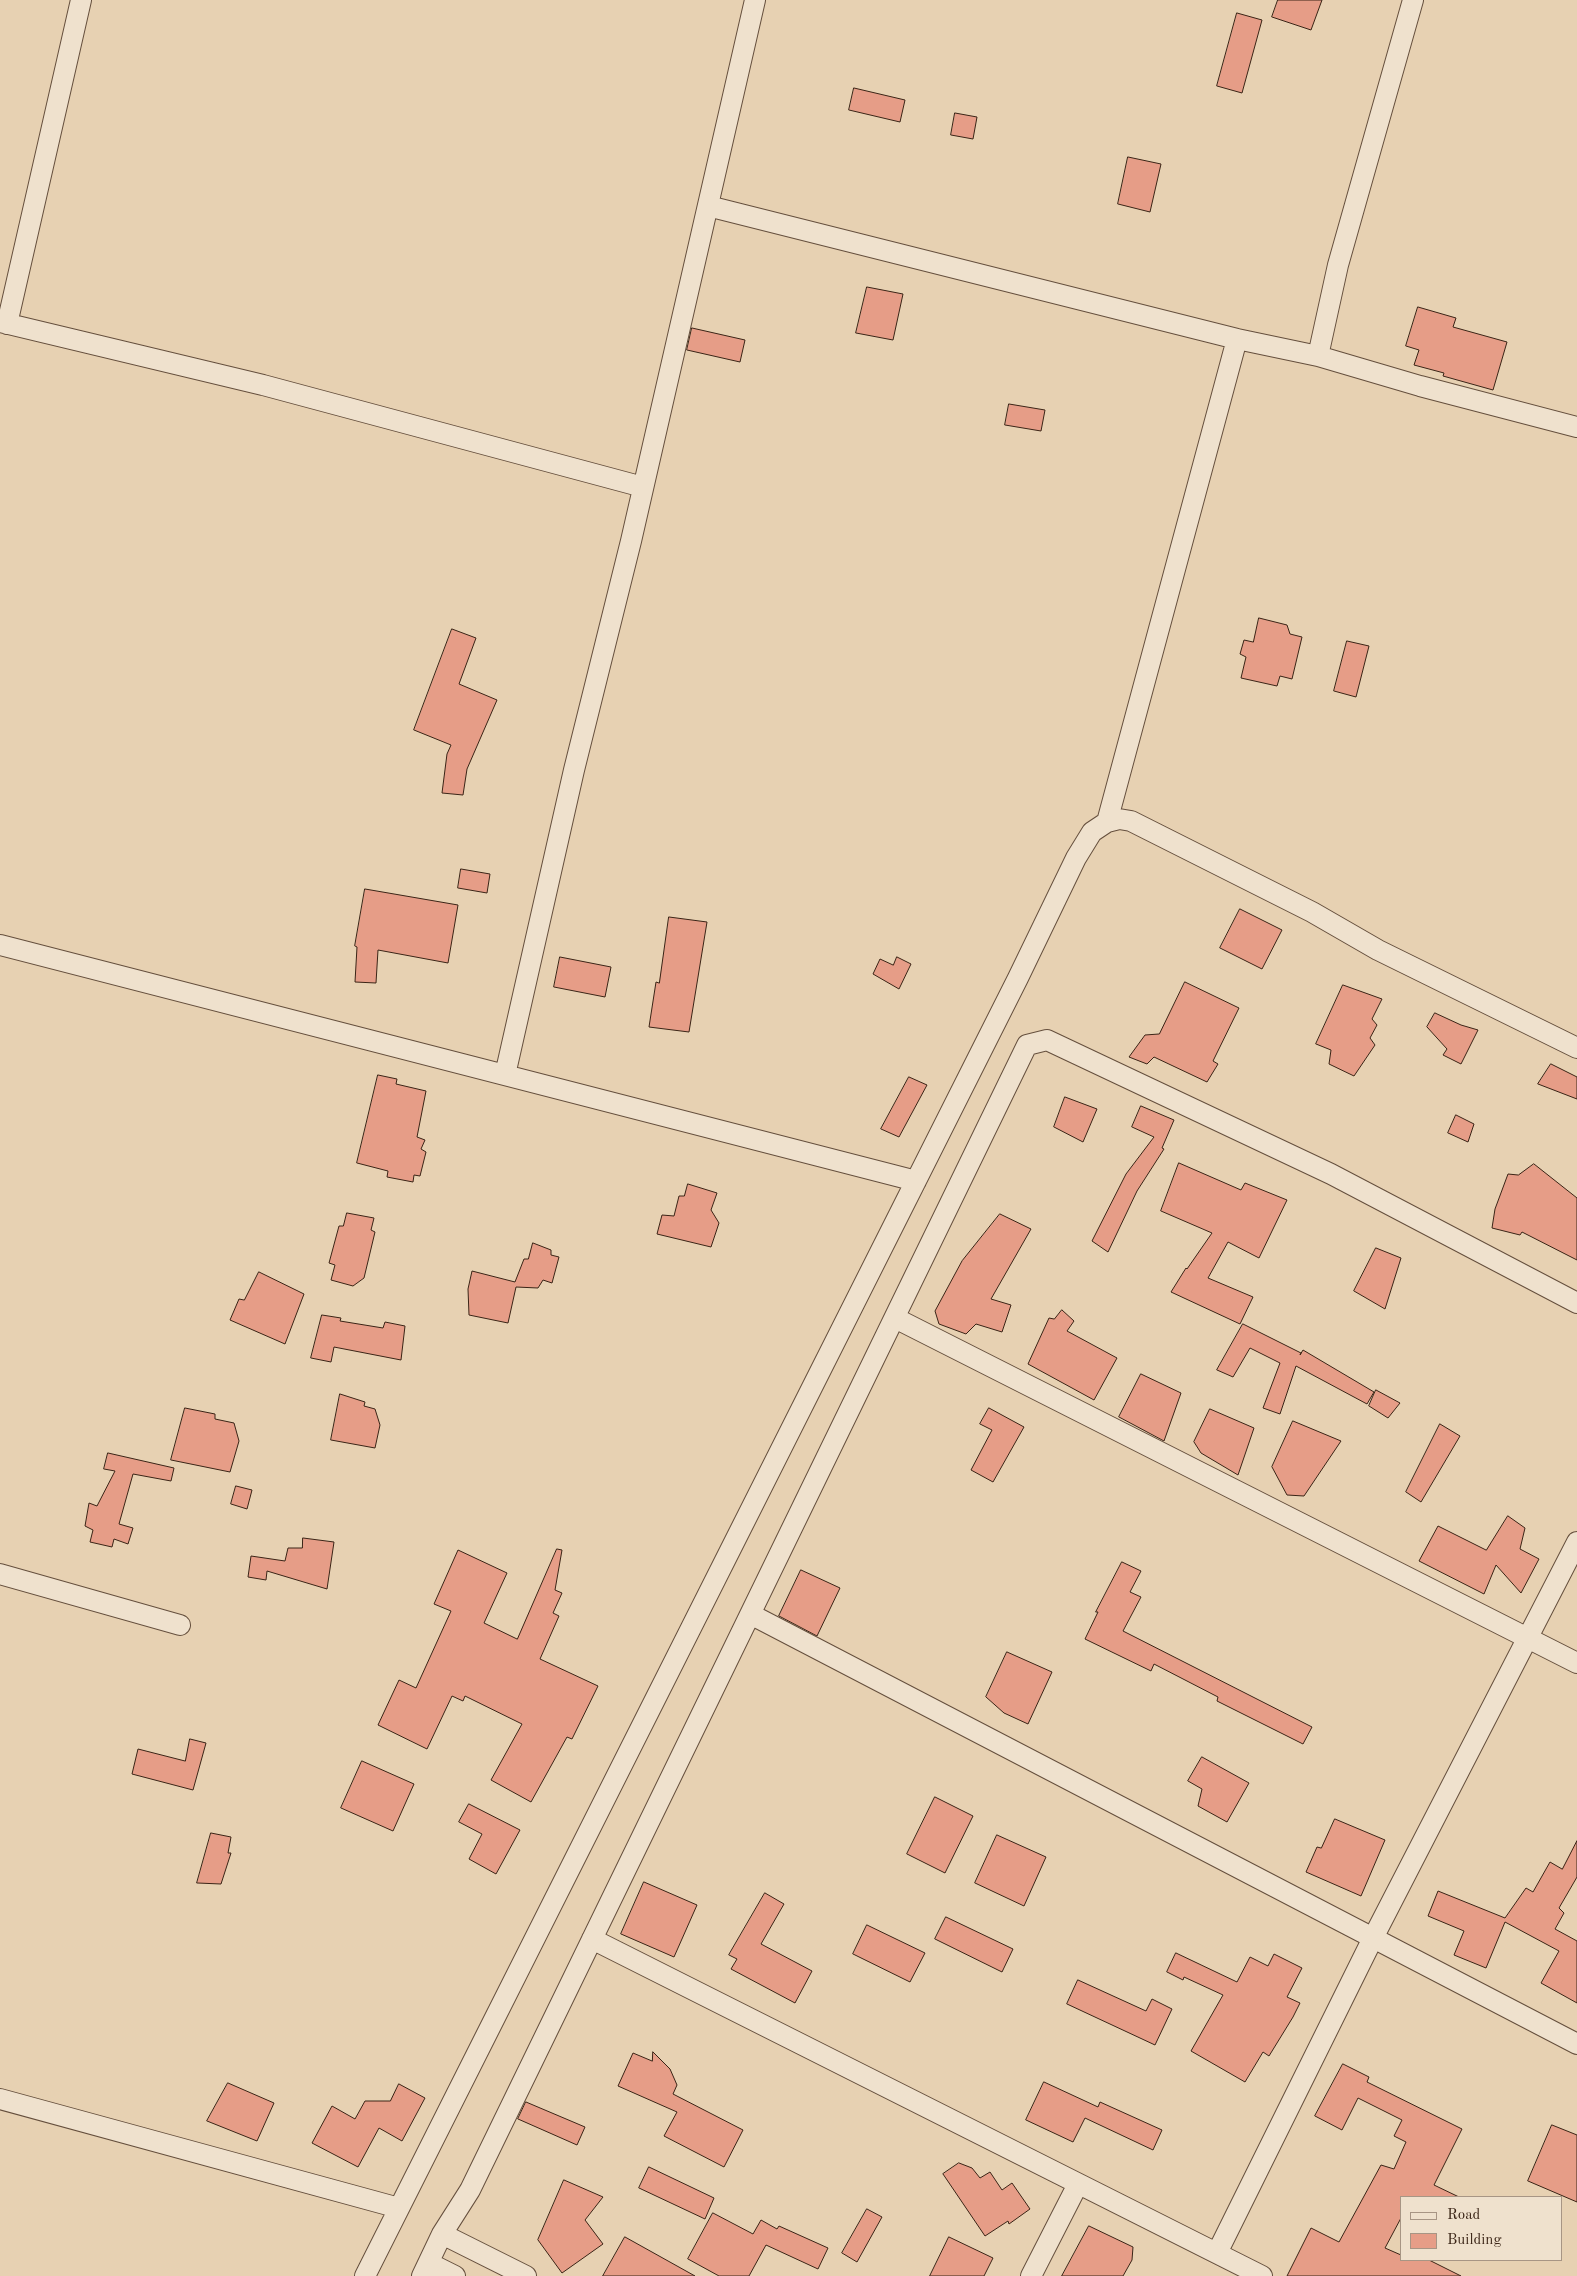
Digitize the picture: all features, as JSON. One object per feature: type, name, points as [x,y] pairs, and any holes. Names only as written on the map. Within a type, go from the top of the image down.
[{"type":"street","points":[[81,0],[4,323],[263,385],[643,487]]},
{"type":"street","points":[[505,1075],[574,770],[643,487],[755,0]]},
{"type":"street","points":[[1318,356],[1338,265],[1412,0]]},
{"type":"street","points":[[708,206],[1237,339],[1318,356],[1420,386],[1577,427]]},
{"type":"street","points":[[1107,822],[1237,339]]},
{"type":"street","points":[[365,2276],[916,1181],[1076,858],[1092,832],[1107,822],[1119,820],[1131,822],[1157,833],[1312,912],[1378,950],[1577,1048]]},
{"type":"street","points":[[0,945],[916,1181]]},
{"type":"street","points":[[455,2276],[425,2270],[442,2234],[470,2190],[752,1614],[1027,1045],[1047,1040],[1331,1174],[1577,1303]]},
{"type":"street","points":[[895,1318],[1577,1663]]},
{"type":"street","points":[[1217,2253],[1373,1938],[1577,1542]]},
{"type":"street","points":[[0,1574],[180,1625]]},
{"type":"street","points":[[752,1614],[1577,2044]]},
{"type":"street","points":[[592,1939],[1262,2276]]},
{"type":"street","points":[[0,2098],[399,2208]]},
{"type":"street","points":[[1031,2276],[1078,2184]]},
{"type":"street","points":[[442,2234],[526,2276]]},
{"type":"building","points":[[1278,0],[1322,0],[1311,30],[1272,17]]},
{"type":"building","points":[[1237,13],[1262,20],[1242,93],[1217,86]]},
{"type":"building","points":[[854,88],[905,100],[900,122],[849,110]]},
{"type":"building","points":[[955,113],[977,117],[973,139],[951,135]]},
{"type":"building","points":[[1128,157],[1161,164],[1150,212],[1118,204]]},
{"type":"building","points":[[867,287],[903,294],[893,340],[856,333]]},
{"type":"building","points":[[1418,307],[1456,318],[1453,327],[1507,342],[1493,390],[1443,376],[1444,373],[1414,365],[1419,350],[1406,346]]},
{"type":"building","points":[[692,328],[745,340],[740,362],[687,350]]},
{"type":"building","points":[[1009,404],[1045,410],[1041,431],[1005,425]]},
{"type":"building","points":[[1259,618],[1287,625],[1290,634],[1302,637],[1292,679],[1280,676],[1277,686],[1241,678],[1246,657],[1240,654],[1244,640],[1253,642]]},
{"type":"building","points":[[452,629],[476,638],[459,684],[497,700],[467,769],[463,795],[442,793],[447,754],[451,745],[414,730]]},
{"type":"building","points":[[1347,641],[1369,646],[1356,697],[1334,691]]},
{"type":"building","points":[[461,869],[490,874],[487,893],[458,888]]},
{"type":"building","points":[[365,889],[458,905],[448,963],[378,950],[376,983],[355,982],[357,947],[355,946]]},
{"type":"building","points":[[1240,909],[1282,930],[1262,969],[1220,948]]},
{"type":"building","points":[[669,917],[707,922],[689,1032],[649,1027],[656,982],[659,983]]},
{"type":"building","points":[[560,957],[611,967],[605,997],[554,987]]},
{"type":"building","points":[[897,957],[911,964],[899,989],[873,974],[880,959],[893,965]]},
{"type":"building","points":[[1185,982],[1239,1008],[1213,1061],[1218,1064],[1207,1082],[1154,1057],[1147,1064],[1129,1057],[1145,1035],[1159,1034]]},
{"type":"building","points":[[1343,985],[1382,999],[1372,1019],[1377,1025],[1370,1038],[1375,1045],[1354,1076],[1329,1064],[1331,1050],[1316,1044]]},
{"type":"building","points":[[1435,1013],[1461,1025],[1478,1030],[1461,1064],[1443,1055],[1447,1049],[1427,1027]]},
{"type":"building","points":[[1551,1064],[1577,1077],[1577,1099],[1538,1084]]},
{"type":"building","points":[[378,1075],[397,1079],[396,1084],[426,1091],[417,1137],[425,1140],[421,1149],[426,1152],[420,1176],[414,1175],[413,1182],[387,1177],[388,1171],[357,1163]]},
{"type":"building","points":[[909,1077],[927,1085],[899,1137],[881,1129]]},
{"type":"building","points":[[1065,1097],[1097,1109],[1083,1142],[1054,1127]]},
{"type":"building","points":[[1141,1106],[1174,1120],[1162,1148],[1164,1149],[1137,1191],[1108,1252],[1092,1241],[1126,1174],[1154,1137],[1132,1127]]},
{"type":"building","points":[[1456,1115],[1474,1124],[1468,1142],[1448,1133]]},
{"type":"building","points":[[1179,1163],[1241,1190],[1245,1183],[1287,1200],[1259,1258],[1228,1242],[1208,1278],[1253,1297],[1240,1324],[1171,1292],[1212,1233],[1161,1211]]},
{"type":"building","points":[[1534,1164],[1577,1198],[1577,1260],[1522,1232],[1520,1235],[1492,1228],[1495,1209],[1508,1174],[1518,1175]]},
{"type":"building","points":[[688,1184],[717,1193],[711,1210],[719,1223],[711,1247],[657,1234],[662,1215],[674,1216],[679,1196],[684,1196]]},
{"type":"building","points":[[347,1213],[374,1218],[371,1230],[375,1232],[364,1278],[353,1286],[331,1280],[335,1265],[329,1263],[339,1226],[343,1226]]},
{"type":"building","points":[[1000,1214],[1031,1229],[991,1299],[1011,1305],[1002,1332],[976,1324],[966,1334],[939,1324],[935,1311],[962,1261]]},
{"type":"building","points":[[533,1243],[551,1250],[551,1255],[559,1257],[552,1283],[543,1280],[538,1288],[516,1287],[508,1323],[469,1315],[468,1289],[472,1271],[515,1282],[524,1259],[528,1259]]},
{"type":"building","points":[[1376,1248],[1401,1258],[1385,1309],[1354,1291]]},
{"type":"building","points":[[259,1272],[304,1294],[285,1344],[230,1320],[239,1299],[244,1300]]},
{"type":"building","points":[[1062,1310],[1074,1321],[1067,1331],[1117,1358],[1094,1400],[1028,1364],[1049,1318],[1054,1319]]},
{"type":"building","points":[[322,1315],[341,1318],[340,1321],[383,1328],[385,1322],[405,1326],[401,1360],[334,1347],[331,1362],[311,1358]]},
{"type":"building","points":[[1243,1324],[1301,1353],[1300,1355],[1303,1350],[1374,1392],[1367,1404],[1296,1366],[1280,1414],[1263,1408],[1280,1363],[1250,1348],[1233,1377],[1217,1370]]},
{"type":"building","points":[[1141,1374],[1181,1393],[1164,1441],[1119,1417]]},
{"type":"building","points":[[1376,1390],[1400,1403],[1388,1418],[1369,1406]]},
{"type":"building","points":[[340,1394],[365,1402],[364,1406],[375,1409],[380,1425],[375,1448],[331,1440]]},
{"type":"building","points":[[185,1408],[215,1414],[215,1419],[234,1423],[239,1441],[230,1472],[171,1460]]},
{"type":"building","points":[[989,1408],[1024,1427],[993,1482],[971,1470],[992,1430],[980,1424]]},
{"type":"building","points":[[1210,1409],[1254,1428],[1238,1475],[1201,1453],[1194,1442]]},
{"type":"building","points":[[1293,1421],[1341,1441],[1304,1496],[1287,1495],[1272,1467]]},
{"type":"building","points":[[1440,1424],[1460,1436],[1421,1502],[1406,1492]]},
{"type":"building","points":[[108,1453],[174,1468],[171,1481],[133,1474],[119,1524],[133,1528],[128,1544],[114,1539],[112,1547],[90,1542],[93,1530],[85,1526],[89,1503],[97,1506],[115,1471],[104,1469]]},
{"type":"building","points":[[236,1486],[252,1490],[247,1509],[231,1504]]},
{"type":"building","points":[[1508,1516],[1525,1528],[1520,1549],[1539,1559],[1521,1593],[1496,1565],[1484,1594],[1419,1561],[1438,1526],[1486,1550]]},
{"type":"building","points":[[303,1538],[334,1542],[327,1589],[267,1571],[266,1580],[248,1577],[251,1556],[285,1561],[288,1548],[302,1548]]},
{"type":"building","points":[[557,1549],[562,1550],[555,1590],[562,1593],[553,1613],[559,1616],[540,1659],[598,1686],[572,1739],[567,1737],[531,1802],[491,1780],[522,1724],[465,1696],[463,1701],[452,1696],[427,1749],[378,1725],[399,1680],[416,1688],[451,1611],[434,1604],[458,1550],[507,1573],[484,1623],[517,1639]]},
{"type":"building","points":[[1122,1562],[1141,1571],[1130,1592],[1141,1597],[1123,1631],[1312,1727],[1303,1744],[1217,1701],[1218,1697],[1154,1664],[1151,1671],[1085,1639],[1098,1612],[1096,1612]]},
{"type":"building","points":[[801,1570],[840,1588],[817,1636],[779,1616]]},
{"type":"building","points":[[1007,1652],[1052,1672],[1028,1724],[1004,1713],[986,1697]]},
{"type":"building","points":[[190,1739],[206,1743],[193,1790],[132,1774],[138,1749],[185,1761]]},
{"type":"building","points":[[1202,1757],[1249,1783],[1227,1822],[1198,1806],[1202,1789],[1188,1781]]},
{"type":"building","points":[[362,1761],[414,1784],[393,1831],[341,1808]]},
{"type":"building","points":[[935,1797],[973,1816],[945,1873],[907,1854]]},
{"type":"building","points":[[469,1804],[520,1830],[496,1874],[469,1859],[482,1834],[459,1822]]},
{"type":"building","points":[[1335,1819],[1385,1840],[1361,1896],[1306,1872],[1317,1847],[1321,1848]]},
{"type":"building","points":[[211,1833],[231,1837],[228,1853],[231,1853],[221,1884],[197,1883]]},
{"type":"building","points":[[997,1835],[1046,1857],[1024,1906],[975,1883]]},
{"type":"building","points":[[1577,1841],[1577,1877],[1559,1908],[1564,1913],[1555,1929],[1577,1941],[1577,2003],[1541,1983],[1559,1951],[1505,1922],[1486,1968],[1454,1955],[1464,1931],[1428,1916],[1438,1891],[1505,1918],[1526,1888],[1533,1892],[1550,1862],[1562,1869]]},
{"type":"building","points":[[644,1882],[697,1905],[674,1957],[621,1934]]},
{"type":"building","points":[[765,1893],[784,1904],[761,1944],[812,1971],[795,2003],[731,1969],[737,1959],[729,1955]]},
{"type":"building","points":[[946,1917],[1013,1949],[1002,1972],[935,1939]]},
{"type":"building","points":[[867,1925],[925,1953],[910,1982],[853,1954]]},
{"type":"building","points":[[1176,1953],[1237,1982],[1250,1957],[1268,1966],[1274,1954],[1302,1968],[1287,1997],[1300,2003],[1293,2017],[1269,2056],[1263,2052],[1245,2082],[1191,2051],[1223,1995],[1184,1977],[1183,1980],[1167,1972]]},
{"type":"building","points":[[1078,1980],[1146,2011],[1152,1999],[1172,2009],[1155,2045],[1067,2004]]},
{"type":"building","points":[[653,2052],[670,2069],[677,2085],[673,2094],[743,2130],[724,2167],[664,2136],[677,2112],[618,2086],[633,2053],[652,2061]]},
{"type":"building","points":[[1343,2064],[1369,2077],[1367,2082],[1462,2129],[1434,2185],[1457,2196],[1400,2196],[1400,2220],[1385,2248],[1400,2255],[1400,2261],[1431,2261],[1461,2276],[1287,2276],[1311,2228],[1339,2242],[1381,2165],[1394,2169],[1406,2142],[1394,2136],[1402,2120],[1358,2098],[1342,2130],[1315,2116]]},
{"type":"building","points":[[1044,2082],[1098,2107],[1100,2102],[1162,2130],[1153,2150],[1085,2118],[1073,2142],[1026,2120]]},
{"type":"building","points":[[228,2083],[274,2103],[257,2141],[207,2121]]},
{"type":"building","points":[[399,2084],[425,2098],[402,2141],[379,2128],[358,2167],[312,2143],[332,2106],[355,2119],[365,2101],[390,2101]]},
{"type":"building","points":[[526,2102],[585,2127],[577,2145],[518,2119]]},
{"type":"building","points":[[1552,2125],[1577,2135],[1577,2202],[1528,2181]]},
{"type":"building","points":[[959,2163],[972,2168],[980,2178],[990,2172],[1002,2190],[1012,2183],[1030,2209],[1009,2224],[1008,2221],[985,2236],[943,2174]]},
{"type":"building","points":[[649,2167],[714,2198],[705,2219],[639,2188]]},
{"type":"building","points":[[564,2180],[603,2197],[585,2220],[603,2244],[562,2273],[538,2240]]},
{"type":"building","points":[[867,2209],[882,2217],[857,2262],[842,2253]]},
{"type":"building","points":[[713,2213],[753,2234],[761,2220],[777,2229],[779,2226],[828,2248],[818,2269],[766,2245],[749,2276],[719,2276],[688,2259]]},
{"type":"building","points":[[1089,2226],[1133,2247],[1132,2260],[1123,2276],[1062,2276]]},
{"type":"building","points":[[625,2237],[695,2276],[603,2276]]},
{"type":"building","points":[[949,2237],[993,2258],[984,2276],[930,2276]]}]
